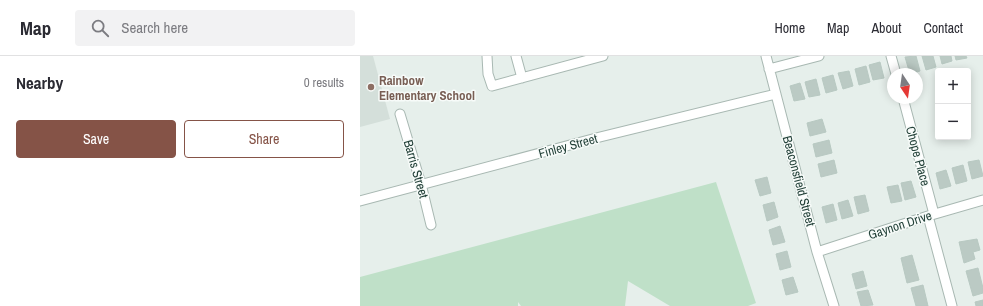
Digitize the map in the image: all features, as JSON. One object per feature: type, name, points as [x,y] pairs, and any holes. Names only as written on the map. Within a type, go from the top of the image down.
[{"type":"street","points":[[487,56],[488,74],[492,86],[603,56]]},
{"type":"street","points":[[516,56],[522,78]]},
{"type":"street","name":"Beaconsfield Street","points":[[766,56],[817,252],[834,306]]},
{"type":"street","points":[[769,69],[819,56]]},
{"type":"street","points":[[891,56],[894,68]]},
{"type":"street","name":"Finley Street","points":[[360,201],[593,139],[776,94]]},
{"type":"street","name":"Chope Place","points":[[904,104],[952,306]]},
{"type":"street","name":"Barris Street","points":[[400,114],[421,184],[431,225]]},
{"type":"street","name":"Gaynon Drive","points":[[817,252],[931,215],[983,200]]},
{"type":"shaded area","name":"Rainbow Elementary School","points":[[360,56],[373,56],[390,119],[360,127]]},
{"type":"green space","points":[[716,182],[756,303],[748,306],[670,306],[628,281],[625,306],[521,306],[518,302],[518,306],[360,306],[360,277]]},
{"type":"building","points":[[916,56],[919,68],[908,68],[905,57]]},
{"type":"building","points":[[922,56],[933,56],[936,67],[926,70]]},
{"type":"building","points":[[940,56],[951,56],[952,61],[942,64]]},
{"type":"building","points":[[955,56],[966,56],[967,58],[956,60]]},
{"type":"building","points":[[880,62],[884,78],[873,80],[869,65]]},
{"type":"building","points":[[866,66],[870,82],[859,85],[855,69]]},
{"type":"building","points":[[849,71],[853,86],[843,89],[838,73]]},
{"type":"building","points":[[833,75],[837,90],[826,93],[822,78]]},
{"type":"building","points":[[816,79],[820,95],[809,97],[805,82]]},
{"type":"building","points":[[800,83],[805,99],[794,101],[790,86]]},
{"type":"building","points":[[822,119],[826,132],[810,136],[807,123]]},
{"type":"building","points":[[829,140],[832,153],[816,157],[813,144]]},
{"type":"building","points":[[834,160],[837,173],[821,177],[818,164]]},
{"type":"building","points":[[979,160],[983,176],[972,179],[968,162]]},
{"type":"building","points":[[963,165],[967,181],[956,184],[952,168]]},
{"type":"building","points":[[946,170],[951,186],[940,189],[936,173]]},
{"type":"building","points":[[767,177],[771,193],[760,196],[755,180]]},
{"type":"building","points":[[911,181],[916,197],[905,200],[901,183]]},
{"type":"building","points":[[898,185],[902,201],[891,203],[887,187]]},
{"type":"building","points":[[865,195],[869,211],[858,214],[854,197]]},
{"type":"building","points":[[848,200],[853,216],[842,219],[838,203]]},
{"type":"building","points":[[774,202],[778,217],[767,221],[763,205]]},
{"type":"building","points":[[833,204],[837,220],[826,223],[822,207]]},
{"type":"building","points":[[780,226],[785,242],[773,245],[769,230]]},
{"type":"building","points":[[977,239],[980,250],[973,252],[975,259],[964,263],[959,242]]},
{"type":"building","points":[[787,251],[791,267],[780,270],[776,254]]},
{"type":"building","points":[[912,255],[919,280],[907,283],[901,258]]},
{"type":"building","points":[[978,268],[983,293],[973,296],[966,271]]},
{"type":"building","points":[[863,271],[867,286],[856,289],[852,274]]},
{"type":"building","points":[[793,277],[798,292],[786,295],[782,280]]},
{"type":"building","points":[[923,285],[928,306],[916,306],[911,288]]},
{"type":"building","points":[[868,290],[873,305],[861,306],[857,292]]},
{"type":"building","points":[[983,300],[983,306],[976,306],[975,302]]},
{"type":"place","name":"Rainbow Elementary School","points":[[371,87]]}]
